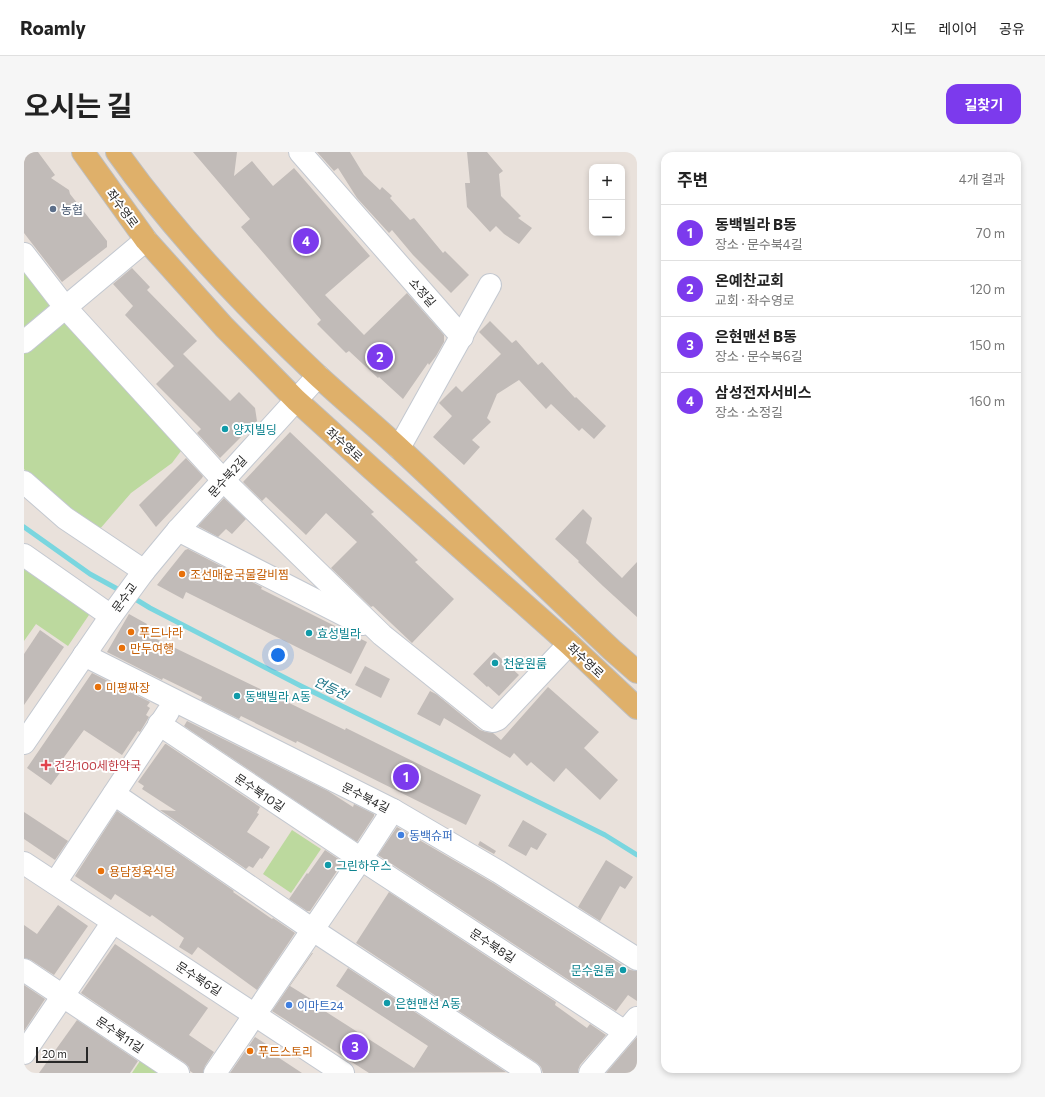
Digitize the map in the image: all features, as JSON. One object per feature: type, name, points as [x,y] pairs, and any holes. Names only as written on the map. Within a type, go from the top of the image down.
[{"type":"main road","name":"좌수영로","points":[[83,152],[146,240],[224,327],[296,400],[569,644],[637,708]]},
{"type":"main road","name":"좌수영로","points":[[117,152],[137,180],[179,232],[246,306],[318,376],[399,448],[637,672]]},
{"type":"main road","points":[[224,327],[246,306]]},
{"type":"street","name":"소정길","points":[[300,152],[462,337]]},
{"type":"street","points":[[24,342],[146,240]]},
{"type":"street","points":[[24,254],[65,307],[223,480],[382,635],[488,720],[493,721],[498,719],[569,644]]},
{"type":"street","points":[[399,448],[490,285]]},
{"type":"street","name":"문수북2길","points":[[141,574],[178,530],[318,376]]},
{"type":"street","points":[[24,482],[65,518],[141,574]]},
{"type":"street","points":[[178,530],[382,635]]},
{"type":"street","points":[[24,555],[111,616],[24,743]]},
{"type":"street","name":"문수교","points":[[111,616],[141,574]]},
{"type":"street","name":"문수북4길","points":[[84,654],[392,810],[500,872],[637,959]]},
{"type":"street","points":[[55,883],[159,724],[176,701]]},
{"type":"street","name":"문수북10길","points":[[159,724],[362,859]]},
{"type":"street","points":[[114,794],[313,930],[530,1073]]},
{"type":"street","points":[[215,1073],[362,859],[392,810]]},
{"type":"street","name":"문수북8길","points":[[362,859],[631,1025],[590,1073]]},
{"type":"street","name":"문수북6길","points":[[24,863],[344,1073]]},
{"type":"street","points":[[24,1053],[113,922]]},
{"type":"street","name":"문수북11길","points":[[24,970],[178,1073]]},
{"type":"green space","points":[[24,263],[49,294],[49,306],[24,328]]},
{"type":"green space","points":[[58,321],[73,322],[184,447],[172,463],[131,493],[99,530],[41,488],[24,469],[24,350]]},
{"type":"green space","points":[[24,563],[93,609],[68,646],[36,624],[24,641]]},
{"type":"green space","points":[[292,830],[321,849],[291,893],[263,874]]},
{"type":"green space","points":[[140,1061],[159,1073],[132,1073]]},
{"type":"building","points":[[24,152],[38,152],[55,175],[51,178],[69,190],[70,194],[107,241],[107,247],[62,282],[24,233]]},
{"type":"building","points":[[193,152],[237,152],[234,176],[252,161],[273,186],[294,168],[370,256],[325,295],[364,335],[407,293],[444,335],[444,342],[436,356],[429,365],[428,363],[403,399],[349,351],[346,353],[317,324],[321,320],[241,227],[250,219]]},
{"type":"building","points":[[317,152],[350,152],[364,175],[380,190],[382,187],[392,196],[390,198],[410,220],[414,218],[443,253],[445,251],[469,275],[451,293],[413,255],[392,230],[389,233],[357,198],[338,168],[334,171]]},
{"type":"building","points":[[467,152],[487,152],[503,171],[499,174],[501,196],[521,216],[518,218],[532,228],[519,244],[504,234],[496,226],[490,232],[467,207],[465,183],[470,183]]},
{"type":"building","points":[[132,268],[150,287],[147,290],[197,341],[183,354],[230,401],[239,392],[255,408],[257,421],[220,458],[197,433],[201,429],[156,384],[174,366],[125,315],[133,306],[113,284]]},
{"type":"building","points":[[490,321],[512,343],[516,340],[538,365],[542,362],[575,398],[576,397],[606,426],[594,439],[582,428],[579,431],[551,404],[546,409],[519,380],[497,394],[487,418],[491,422],[472,440],[480,447],[464,465],[433,437],[452,416],[439,403],[456,386],[462,392],[501,354],[479,332]]},
{"type":"building","points":[[290,432],[374,512],[371,514],[418,560],[415,562],[454,599],[412,643],[373,606],[371,607],[331,568],[357,542],[326,513],[306,535],[266,497],[262,501],[243,482]]},
{"type":"building","points":[[186,458],[203,476],[156,527],[139,505]]},
{"type":"building","points":[[224,498],[246,519],[232,534],[226,529],[218,537],[198,526]]},
{"type":"building","points":[[583,509],[592,518],[586,543],[622,578],[637,562],[637,617],[555,539]]},
{"type":"building","points":[[188,549],[262,587],[261,589],[367,642],[351,674],[186,592],[183,599],[157,585],[185,550]]},
{"type":"building","points":[[129,614],[147,624],[142,632],[345,730],[346,728],[481,795],[466,825],[297,741],[296,743],[241,716],[239,719],[201,700],[202,697],[163,678],[162,680],[107,652]]},
{"type":"building","points":[[40,630],[64,647],[24,705],[24,654]]},
{"type":"building","name":"천운원룸","points":[[494,652],[519,675],[499,696],[473,674]]},
{"type":"building","points":[[365,666],[390,679],[381,698],[355,685]]},
{"type":"building","points":[[92,673],[150,702],[147,706],[150,708],[146,715],[149,717],[140,732],[138,731],[122,755],[84,730],[62,760],[67,763],[51,785],[27,768]]},
{"type":"building","points":[[548,687],[599,732],[584,748],[618,780],[600,800],[566,768],[554,782],[531,762],[527,766],[514,753],[510,758],[444,718],[440,726],[417,714],[430,691],[436,694],[480,730],[493,733],[501,740]]},
{"type":"building","points":[[187,721],[328,791],[353,807],[354,804],[374,814],[374,816],[357,842],[184,726]]},
{"type":"building","points":[[165,744],[260,807],[257,813],[259,814],[247,832],[270,847],[262,859],[260,858],[253,868],[249,866],[246,869],[160,810],[176,811],[142,789],[144,786],[138,782]]},
{"type":"building","points":[[117,811],[234,891],[233,892],[272,919],[273,918],[295,933],[257,990],[198,947],[192,955],[179,947],[184,938],[152,915],[150,917],[115,894],[111,900],[75,876]]},
{"type":"building","points":[[24,812],[68,841],[55,860],[24,839]]},
{"type":"building","points":[[523,820],[547,834],[537,850],[531,847],[526,856],[508,846]]},
{"type":"building","points":[[397,827],[493,883],[630,970],[637,971],[637,1001],[628,995],[616,1011],[378,855]]},
{"type":"building","points":[[480,841],[496,851],[494,854],[478,845]]},
{"type":"building","points":[[325,850],[343,862],[310,911],[307,911],[289,899]]},
{"type":"building","points":[[606,860],[633,877],[625,889],[620,886],[600,921],[578,907]]},
{"type":"building","points":[[389,892],[556,1002],[555,1005],[587,1028],[590,1024],[606,1035],[580,1065],[578,1073],[543,1073],[541,1067],[537,1063],[356,943]]},
{"type":"building","points":[[58,905],[88,926],[54,975],[31,960],[24,958],[24,925],[37,934]]},
{"type":"building","points":[[115,944],[208,1008],[189,1035],[214,1052],[205,1066],[203,1073],[193,1073],[185,1063],[81,993]]},
{"type":"building","points":[[312,953],[290,986],[311,999],[309,1001],[414,1068],[428,1046],[336,986],[348,968],[506,1072],[369,1073],[272,1011]]},
{"type":"building","points":[[24,985],[45,999],[24,1031]]},
{"type":"building","points":[[77,1020],[138,1061],[130,1073],[39,1073]]},
{"type":"building","points":[[255,1037],[266,1044],[264,1048],[302,1073],[230,1073]]},
{"type":"building","points":[[637,1037],[637,1073],[606,1073]]},
{"type":"waterway","name":"연등천","points":[[24,527],[90,574],[123,592]]},
{"type":"waterway","name":"연등천","points":[[132,597],[150,608],[301,686],[605,835],[637,855]]},
{"type":"place","name":"농협","points":[[53,209]]},
{"type":"place","name":"삼성전자서비스","points":[[306,241]]},
{"type":"place","name":"온예찬교회","points":[[380,357]]},
{"type":"place","name":"양지빌딩","points":[[225,429]]},
{"type":"place","name":"조선매운국물갈비찜","points":[[182,574]]},
{"type":"place","name":"푸드나라","points":[[131,632]]},
{"type":"place","name":"효성빌라","points":[[309,633]]},
{"type":"place","name":"만두여행","points":[[122,648]]},
{"type":"place","name":"천운원룸","points":[[495,663]]},
{"type":"place","name":"미평짜장","points":[[98,687]]},
{"type":"place","name":"동백빌라 A동","points":[[237,696]]},
{"type":"place","name":"건강100세한약국","points":[[46,765]]},
{"type":"place","name":"동백빌라 B동","points":[[406,777]]},
{"type":"place","name":"동백슈퍼","points":[[401,835]]},
{"type":"place","name":"그린하우스","points":[[328,865]]},
{"type":"place","name":"용담정육식당","points":[[101,871]]},
{"type":"place","name":"문수원룸","points":[[623,970]]},
{"type":"place","name":"은현맨션 A동","points":[[387,1003]]},
{"type":"place","name":"이마트24","points":[[289,1005]]},
{"type":"place","name":"은현맨션 B동","points":[[355,1047]]},
{"type":"place","name":"푸드스토리","points":[[250,1051]]}]
